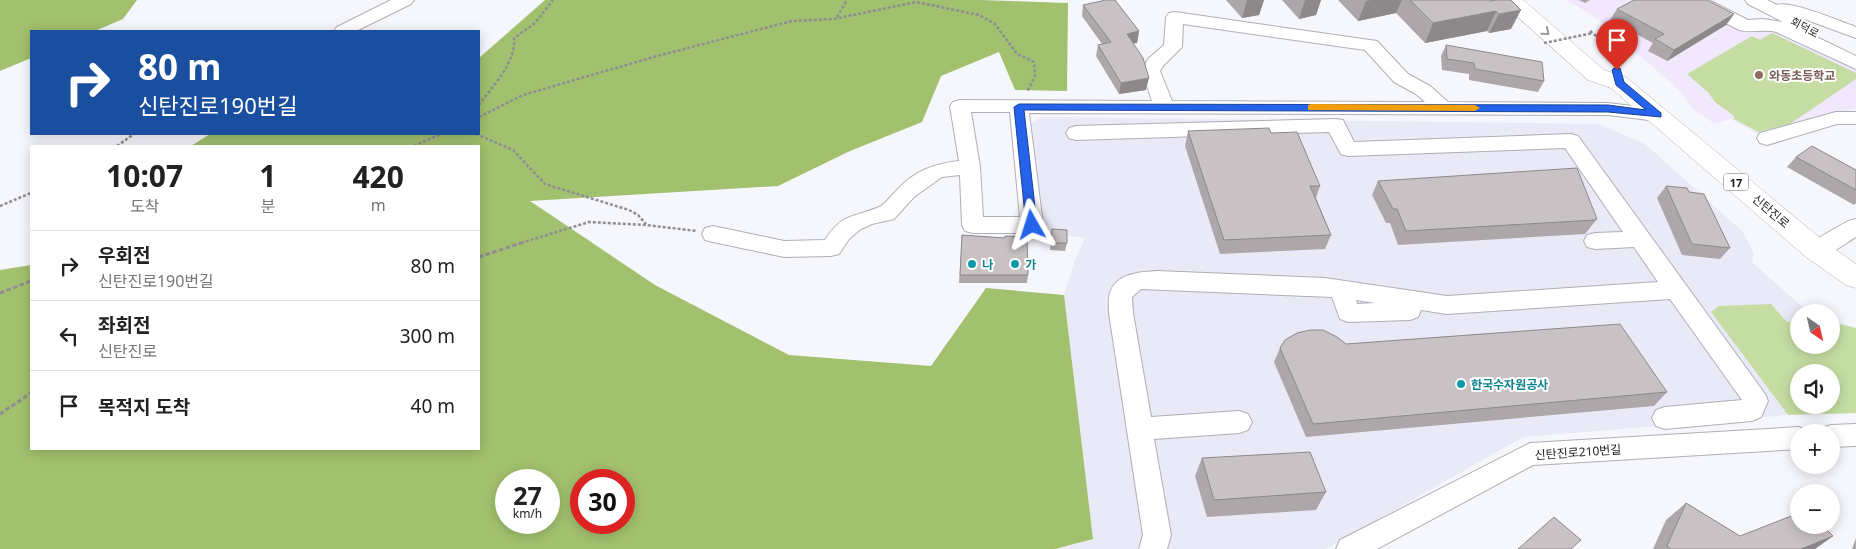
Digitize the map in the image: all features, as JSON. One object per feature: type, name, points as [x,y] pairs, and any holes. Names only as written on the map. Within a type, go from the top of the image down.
[{"type":"main road","name":"신탄진로","points":[[1510,0],[1596,75],[1619,83],[1816,250],[1856,278]]},
{"type":"main road","name":"신탄진로","points":[[1534,0],[1617,70],[1619,83]]},
{"type":"street","points":[[345,30],[405,0]]},
{"type":"street","points":[[1697,0],[1745,26],[1763,24],[1781,27],[1856,63]]},
{"type":"street","points":[[1754,0],[1799,11],[1856,32]]},
{"type":"street","name":"회덕로","points":[[1754,0],[1856,54]]},
{"type":"street","points":[[1836,25],[1856,15]]},
{"type":"street","points":[[1164,106],[1151,71],[1154,63],[1173,47],[1175,17],[1371,45],[1401,78],[1423,90],[1443,108]]},
{"type":"street","points":[[1019,107],[1032,225],[973,225],[970,167],[960,106],[1608,109],[1658,115]]},
{"type":"street","points":[[1767,138],[1836,118],[1856,118]]},
{"type":"street","points":[[1076,133],[1336,125],[1348,148],[1571,141],[1756,401],[1752,410],[1665,418]]},
{"type":"street","points":[[712,234],[784,249],[831,248],[837,237],[847,226],[868,216],[889,223],[907,192],[937,171],[970,167]]},
{"type":"street","points":[[1816,250],[1856,227]]},
{"type":"street","points":[[1595,241],[1639,239]]},
{"type":"street","points":[[1153,549],[1157,535],[1121,313],[1121,294],[1135,281],[1167,280],[1341,290],[1348,312],[1412,311],[1411,300],[1447,305],[1676,290]]},
{"type":"street","points":[[1140,429],[1239,422]]},
{"type":"street","points":[[1840,436],[1856,435]]},
{"type":"street","name":"신탄진로210번길","points":[[1350,549],[1530,454],[1790,439]]},
{"type":"path","points":[[480,104],[512,59],[515,49],[514,38],[535,22],[552,0]]},
{"type":"path","points":[[834,19],[840,15],[847,0]]},
{"type":"path","points":[[480,116],[523,95],[657,56],[792,21],[834,19],[916,2],[979,15],[995,24],[1017,54],[1034,62],[1035,76],[1019,107]]},
{"type":"path","points":[[1590,30],[1605,43]]},
{"type":"path","points":[[1544,43],[1594,33]]},
{"type":"path","points":[[118,145],[133,135]]},
{"type":"path","points":[[416,145],[439,135]]},
{"type":"path","points":[[478,135],[513,150],[545,184],[629,210],[638,215],[646,224]]},
{"type":"path","points":[[0,206],[30,193]]},
{"type":"path","points":[[480,258],[583,223],[646,224],[712,234]]},
{"type":"path","points":[[0,293],[30,281]]},
{"type":"path","points":[[0,414],[30,393]]},
{"type":"shaded area","name":"와동초등학교","points":[[1567,0],[1702,0],[1731,15],[1757,22],[1856,61],[1856,108],[1759,135],[1731,119],[1715,124],[1695,111],[1679,90],[1599,20]]},
{"type":"shaded area","points":[[1041,117],[1599,124],[1645,144],[1743,232],[1754,254],[1752,262],[1799,304],[1790,304],[1790,354],[1840,354],[1840,324],[1856,328],[1856,413],[1840,413],[1840,364],[1790,364],[1790,414],[1822,414],[1788,415],[1523,437],[1326,549],[1056,549],[1093,539],[1064,295],[1076,257],[1085,238],[1039,232],[1024,128]]},
{"type":"green space","points":[[0,0],[137,0],[123,19],[97,30],[30,30],[30,58],[0,71]]},
{"type":"green space","points":[[545,0],[980,0],[1068,3],[1067,91],[1015,90],[999,52],[941,76],[922,122],[850,151],[778,186],[530,201],[655,285],[789,355],[931,366],[986,288],[1064,295],[1093,539],[1055,549],[0,549],[0,270],[30,265],[30,450],[480,450],[480,145],[193,145],[208,135],[480,135],[480,57]]},
{"type":"green space","points":[[1772,33],[1856,73],[1856,79],[1790,124],[1758,132],[1734,119],[1734,116],[1715,102],[1708,92],[1687,74],[1752,36],[1760,40]]},
{"type":"green space","points":[[1771,304],[1787,322],[1790,322],[1790,354],[1840,354],[1840,324],[1856,328],[1856,413],[1840,413],[1840,364],[1790,364],[1790,414],[1822,414],[1788,415],[1711,312],[1719,306]]},
{"type":"building","points":[[1115,0],[1139,31],[1127,34],[1143,58],[1149,78],[1121,83],[1098,45],[1111,42],[1083,5]]},
{"type":"building","points":[[1410,0],[1511,0],[1521,10],[1499,14],[1496,11],[1433,23]]},
{"type":"building","points":[[1634,0],[1707,0],[1734,14],[1674,50],[1655,39],[1664,34],[1617,9]]},
{"type":"building","points":[[1446,45],[1542,62],[1544,81],[1475,69],[1474,63],[1447,59]]},
{"type":"building","points":[[1269,128],[1271,133],[1297,132],[1320,186],[1310,186],[1331,235],[1224,240],[1188,131]]},
{"type":"building","points":[[1812,146],[1856,170],[1856,190],[1796,157]]},
{"type":"building","points":[[1577,168],[1597,219],[1595,220],[1406,231],[1397,209],[1393,209],[1378,181]]},
{"type":"building","points":[[1666,186],[1687,188],[1689,192],[1704,194],[1730,248],[1692,244]]},
{"type":"building","points":[[1052,229],[1067,230],[1067,243],[1051,243]]},
{"type":"building","points":[[962,235],[1005,238],[1005,236],[1027,237],[1028,275],[960,275]]},
{"type":"building","name":"한국수자원공사","points":[[1620,324],[1667,392],[1313,424],[1280,348],[1285,340],[1297,333],[1310,330],[1323,330],[1346,344]]},
{"type":"building","points":[[1310,452],[1326,492],[1214,500],[1202,458]]},
{"type":"building","points":[[1686,503],[1740,536],[1790,517],[1790,534],[1831,534],[1833,536],[1801,549],[1671,549],[1667,546]]},
{"type":"building","points":[[1554,517],[1581,540],[1571,549],[1518,549]]},
{"type":"slow traffic","points":[[1311,108],[1475,108]]},
{"type":"place","name":"와동초등학교","points":[[1759,75]]},
{"type":"place","name":"나","points":[[972,264]]},
{"type":"place","name":"가","points":[[1015,264]]},
{"type":"place","name":"한국수자원공사","points":[[1461,384]]},
{"type":"route","points":[[1032,225],[1019,107],[1608,109],[1658,115],[1619,83],[1617,70]]}]
